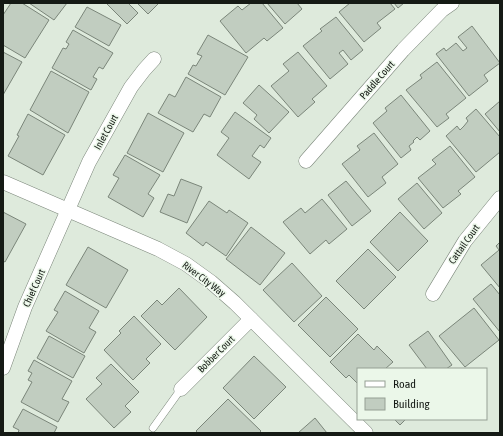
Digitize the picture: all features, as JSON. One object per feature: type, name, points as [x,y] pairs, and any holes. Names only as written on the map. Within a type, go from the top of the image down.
[{"type":"street","name":"Paddle Court","points":[[306,161],[403,50],[442,10],[452,3]]},
{"type":"street","name":"Inlet Court","points":[[68,210],[90,162],[131,87],[154,59]]},
{"type":"street","name":"River City Way","points":[[3,182],[158,249],[186,264],[212,282],[235,303],[366,433]]},
{"type":"street","name":"Cattail Court","points":[[433,294],[465,241],[500,198]]},
{"type":"street","name":"Chief Court","points":[[3,368],[25,307],[68,210]]},
{"type":"street","name":"Bobber Court","points":[[181,390],[252,319]]},
{"type":"lane","points":[[153,428],[181,390]]},
{"type":"building","points":[[11,3],[22,3],[49,20],[25,58],[3,45],[3,15]]},
{"type":"building","points":[[29,3],[67,3],[54,20]]},
{"type":"building","points":[[106,3],[128,3],[138,13],[127,24]]},
{"type":"building","points":[[137,3],[159,3],[148,14]]},
{"type":"building","points":[[251,3],[262,3],[283,28],[267,41],[264,38],[246,53],[220,21],[238,6],[242,10]]},
{"type":"building","points":[[267,3],[297,3],[302,9],[285,24]]},
{"type":"building","points":[[350,3],[390,3],[395,9],[377,23],[381,28],[364,42],[339,12]]},
{"type":"building","points":[[394,3],[404,3],[398,8]]},
{"type":"building","points":[[87,7],[121,25],[109,46],[75,27]]},
{"type":"building","points":[[336,17],[363,50],[351,60],[343,50],[339,53],[348,64],[330,79],[303,46],[322,31],[320,29]]},
{"type":"building","points":[[472,26],[500,63],[484,75],[488,81],[469,96],[436,54],[444,48],[446,51],[456,43],[463,51],[467,48],[458,37]]},
{"type":"building","points":[[73,30],[113,53],[103,69],[99,67],[93,77],[97,79],[91,90],[52,68],[63,48],[66,49],[69,44],[66,42]]},
{"type":"building","points":[[208,35],[248,57],[225,95],[188,74],[193,65],[196,66],[202,56],[197,54]]},
{"type":"building","points":[[3,52],[22,62],[3,95]]},
{"type":"building","points":[[298,52],[327,86],[312,99],[315,102],[298,117],[271,86],[289,71],[283,64]]},
{"type":"building","points":[[437,62],[466,98],[446,114],[449,118],[437,127],[406,90],[422,78],[420,75]]},
{"type":"building","points":[[51,71],[89,92],[68,133],[30,110]]},
{"type":"building","points":[[186,77],[221,97],[210,117],[204,114],[193,132],[158,113],[169,94],[175,97]]},
{"type":"building","points":[[259,85],[289,112],[269,133],[254,119],[257,115],[243,103]]},
{"type":"building","points":[[401,95],[430,131],[420,140],[417,137],[409,146],[411,150],[401,158],[373,123],[387,111],[385,108]]},
{"type":"building","points":[[500,101],[500,132],[485,114]]},
{"type":"building","points":[[476,109],[500,137],[500,152],[476,172],[446,136],[457,126],[460,130],[468,121],[466,118]]},
{"type":"building","points":[[235,112],[271,138],[264,148],[260,145],[252,156],[261,162],[249,179],[217,155],[229,138],[221,132]]},
{"type":"building","points":[[148,113],[184,133],[163,172],[127,153]]},
{"type":"building","points":[[28,114],[65,135],[43,175],[8,156],[19,136],[17,135]]},
{"type":"building","points":[[374,133],[398,164],[382,177],[386,183],[368,197],[342,164],[360,150],[357,146]]},
{"type":"building","points":[[450,146],[475,177],[458,191],[461,194],[443,208],[418,178],[436,164],[432,160]]},
{"type":"building","points":[[125,155],[160,175],[148,194],[154,198],[143,217],[108,197],[119,178],[113,175]]},
{"type":"building","points":[[181,179],[202,187],[187,223],[160,212],[168,194],[174,196]]},
{"type":"building","points":[[346,181],[371,211],[352,226],[328,195]]},
{"type":"building","points":[[417,183],[442,213],[424,229],[398,199]]},
{"type":"building","points":[[322,199],[347,229],[329,244],[326,240],[310,254],[283,222],[301,208],[305,213]]},
{"type":"building","points":[[209,201],[227,213],[229,210],[248,223],[226,256],[206,242],[203,246],[186,233]]},
{"type":"building","points":[[3,212],[26,224],[5,262],[3,261]]},
{"type":"building","points":[[400,212],[428,241],[398,271],[370,242]]},
{"type":"building","points":[[251,227],[285,253],[260,285],[226,259]]},
{"type":"building","points":[[500,242],[500,288],[481,265],[499,250],[496,246]]},
{"type":"building","points":[[88,247],[128,270],[106,308],[66,285]]},
{"type":"building","points":[[368,249],[396,277],[364,309],[336,281]]},
{"type":"building","points":[[292,263],[322,296],[294,322],[263,290]]},
{"type":"building","points":[[491,284],[500,295],[500,332],[473,299]]},
{"type":"building","points":[[179,288],[207,317],[175,350],[141,316],[157,300],[162,305]]},
{"type":"building","points":[[65,291],[99,311],[89,328],[96,332],[84,353],[46,331],[58,312],[54,310]]},
{"type":"building","points":[[326,297],[358,329],[330,357],[298,325]]},
{"type":"building","points":[[474,308],[499,340],[465,367],[439,336]]},
{"type":"building","points":[[134,316],[161,344],[146,359],[150,363],[133,380],[104,350],[121,333],[119,331]]},
{"type":"building","points":[[428,331],[452,365],[448,368],[426,368],[409,345]]},
{"type":"building","points":[[358,334],[374,350],[377,346],[393,362],[386,368],[357,368],[357,383],[349,375],[346,378],[330,362]]},
{"type":"building","points":[[49,336],[85,356],[73,378],[37,358]]},
{"type":"building","points":[[254,356],[286,387],[254,419],[223,388]]},
{"type":"building","points":[[34,360],[72,381],[62,399],[69,402],[58,422],[21,402],[32,382],[28,380],[32,373],[28,371]]},
{"type":"building","points":[[111,364],[139,392],[125,406],[131,412],[114,428],[86,399],[102,384],[96,378]]},
{"type":"building","points":[[228,399],[261,431],[259,433],[198,433],[196,431]]},
{"type":"building","points":[[23,409],[57,427],[54,433],[18,433],[19,430],[13,427]]},
{"type":"building","points":[[315,418],[327,433],[298,433]]},
{"type":"building","points":[[395,420],[405,420],[400,425]]}]
